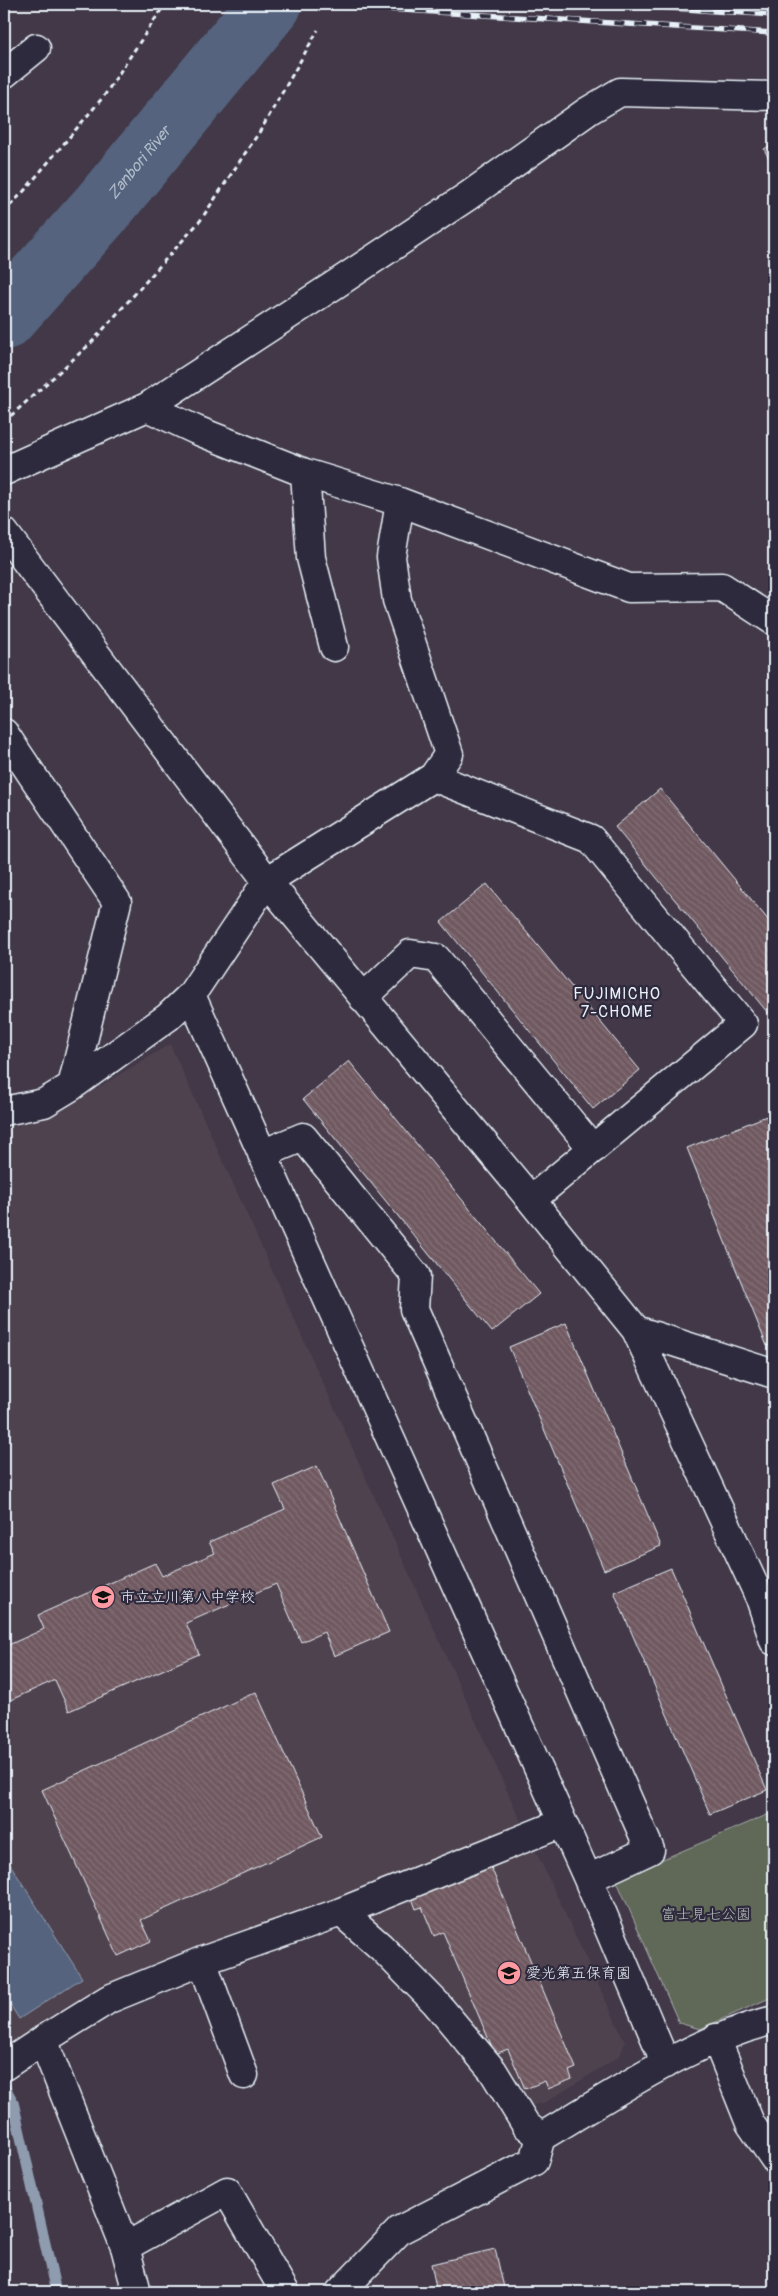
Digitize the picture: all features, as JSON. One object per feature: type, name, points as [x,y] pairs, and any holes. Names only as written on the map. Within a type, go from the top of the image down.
[{"type":"street","points":[[4,74],[36,48]]},
{"type":"street","points":[[4,471],[147,406],[336,284],[468,196],[588,111],[620,92],[774,96]]},
{"type":"street","points":[[147,406],[196,430],[305,473],[400,502],[629,588],[722,587],[774,621]]},
{"type":"street","points":[[305,473],[311,558],[334,647]]},
{"type":"street","points":[[4,1111],[44,1103],[72,1086],[168,1017],[191,994],[266,881],[433,777],[450,754],[397,600],[391,557],[400,502]]},
{"type":"street","points":[[4,532],[266,881],[531,1200],[636,1330],[760,1598],[774,1641]]},
{"type":"street","points":[[4,732],[117,902],[72,1086]]},
{"type":"street","points":[[433,777],[591,839],[743,1024],[531,1200]]},
{"type":"street","points":[[363,998],[410,954],[436,958],[593,1150]]},
{"type":"street","points":[[191,994],[588,1879],[666,2064]]},
{"type":"street","points":[[262,1154],[303,1137],[416,1276],[414,1309],[650,1850],[588,1879]]},
{"type":"street","points":[[636,1330],[774,1374]]},
{"type":"street","points":[[4,2066],[109,1999],[202,1962],[341,1912],[562,1823]]},
{"type":"street","points":[[341,1912],[381,1947],[436,2002],[493,2071],[526,2125],[541,2138]]},
{"type":"street","points":[[202,1962],[244,2074]]},
{"type":"street","points":[[340,2292],[400,2230],[534,2162],[541,2138],[666,2064],[716,2038],[743,2028],[774,2020]]},
{"type":"street","points":[[716,2038],[750,2123],[774,2158]]},
{"type":"street","points":[[43,2040],[126,2247],[137,2292]]},
{"type":"street","points":[[126,2247],[227,2191],[285,2292]]},
{"type":"path","points":[[4,212],[104,96],[165,4]]},
{"type":"path","points":[[4,422],[91,344],[200,221],[262,128],[318,30]]},
{"type":"shaded area","name":"市立立川第八中学校","points":[[170,1044],[523,1826],[4,2054],[4,1128],[48,1118]]},
{"type":"shaded area","name":"愛光第五保育園","points":[[534,1847],[625,2042],[620,2056],[546,2102],[531,2106],[501,2061],[371,1927],[366,1912]]},
{"type":"green space","name":"富士見七公園","points":[[774,1812],[774,1996],[700,2029],[679,2023],[616,1879]]},
{"type":"water","points":[[10,1864],[82,1978],[19,2019],[4,1995],[4,1867]]},
{"type":"building","points":[[774,144],[774,169],[764,149]]},
{"type":"building","points":[[660,789],[774,927],[774,1008],[768,1013],[615,827]]},
{"type":"building","points":[[487,884],[640,1070],[593,1109],[441,922]]},
{"type":"building","points":[[349,1061],[539,1294],[492,1332],[303,1099]]},
{"type":"building","points":[[774,1113],[774,1343],[767,1346],[687,1148]]},
{"type":"building","points":[[566,1323],[661,1546],[604,1570],[509,1347]]},
{"type":"building","points":[[317,1466],[389,1632],[334,1656],[324,1632],[301,1642],[276,1584],[186,1623],[199,1654],[69,1711],[55,1680],[4,1703],[4,1647],[44,1629],[38,1615],[155,1563],[162,1576],[215,1553],[209,1542],[285,1509],[274,1485]]},
{"type":"building","points":[[671,1568],[767,1790],[710,1814],[614,1592]]},
{"type":"building","points":[[256,1692],[322,1837],[141,1920],[151,1941],[118,1956],[42,1790]]},
{"type":"building","points":[[490,1865],[576,2068],[569,2071],[572,2079],[548,2089],[545,2081],[525,2089],[508,2049],[495,2054],[443,1932],[434,1936],[422,1907],[416,1909],[412,1898]]},
{"type":"building","points":[[495,2249],[505,2292],[437,2292],[431,2264]]},
{"type":"waterway","name":"Zanbori River","points":[[4,318],[102,208],[270,4]]},
{"type":"waterway","points":[[4,2086],[13,2102],[56,2292]]},
{"type":"railway","points":[[306,4],[774,33]]},
{"type":"railway","points":[[613,4],[774,15]]},
{"type":"place","name":"市立立川第八中学校","points":[[103,1597]]},
{"type":"place","name":"愛光第五保育園","points":[[509,1973]]},
{"type":"district","name":"FUJIMICHO 7-CHOME","points":[[617,1003]]}]
